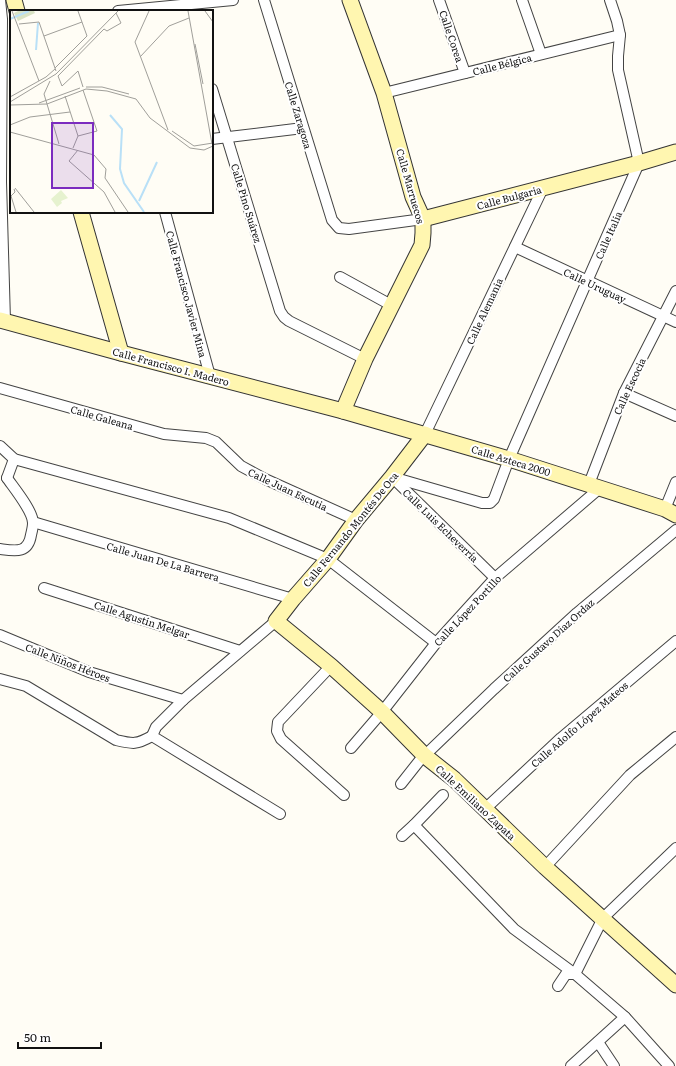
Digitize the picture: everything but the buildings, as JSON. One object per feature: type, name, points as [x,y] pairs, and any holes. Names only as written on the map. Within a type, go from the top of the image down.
[{"type":"street","points":[[0,0],[2,19],[0,181],[3,320]]},
{"type":"street","points":[[14,0],[17,10]]},
{"type":"street","points":[[124,10],[170,3],[186,8],[233,0]]},
{"type":"street","name":"Calle Zaragoza","points":[[264,0],[332,220],[339,228]]},
{"type":"street","name":"Calle Marruecos","points":[[343,411],[365,359],[422,245],[423,233],[423,219],[413,196],[384,93],[350,0]]},
{"type":"street","name":"Calle Corea","points":[[439,0],[465,73]]},
{"type":"street","points":[[522,0],[541,54]]},
{"type":"street","points":[[610,0],[620,35],[618,70],[639,163]]},
{"type":"street","name":"Calle Bélgica","points":[[384,93],[620,35]]},
{"type":"street","name":"Calle Pino Suárez","points":[[213,92],[280,311],[289,321],[365,359]]},
{"type":"street","points":[[213,139],[303,128]]},
{"type":"street","name":"Calle Bulgaria","points":[[339,228],[348,229],[423,219],[676,152]]},
{"type":"street","name":"Calle Italia","points":[[509,459],[639,163]]},
{"type":"street","name":"Calle Alemania","points":[[425,434],[542,188]]},
{"type":"street","points":[[81,213],[121,353]]},
{"type":"street","name":"Calle Francisco Javier Mina","points":[[164,213],[210,376]]},
{"type":"street","name":"Calle Uruguay","points":[[515,247],[676,322]]},
{"type":"street","points":[[340,277],[391,305]]},
{"type":"street","name":"Calle Escocia","points":[[594,486],[624,393],[676,291]]},
{"type":"street","name":"Calle Francisco I. Madero","points":[[3,320],[121,353],[343,411]]},
{"type":"street","name":"Calle Galeana","points":[[0,388],[164,434],[206,438]]},
{"type":"street","points":[[624,393],[676,416]]},
{"type":"street","name":"Calle Azteca 2000","points":[[343,411],[509,459],[670,512]]},
{"type":"street","name":"Calle Fernando Montés De Oca","points":[[183,700],[276,621],[293,599],[328,560],[356,520],[425,434]]},
{"type":"street","name":"Calle Juan Escutia","points":[[206,438],[216,442],[241,466],[264,479],[356,520]]},
{"type":"street","points":[[0,446],[14,459],[229,518],[328,560],[436,643]]},
{"type":"street","points":[[0,549],[15,551],[25,548],[30,540],[33,522],[28,509],[4,477],[14,459]]},
{"type":"street","name":"Calle Luis Echeverría","points":[[392,477],[482,503],[490,503],[494,499],[509,459]]},
{"type":"street","name":"Calle Luis Echeverría","points":[[392,477],[495,578]]},
{"type":"street","points":[[670,512],[676,482]]},
{"type":"street","name":"Calle López Portillo","points":[[351,748],[382,712],[436,643],[495,578],[594,486]]},
{"type":"street","name":"Calle Juan De La Barrera","points":[[33,522],[293,599]]},
{"type":"street","name":"Calle Gustavo Díaz Ordaz","points":[[401,784],[420,760],[494,689],[577,613],[676,530]]},
{"type":"street","name":"Calle Agustín Melgar","points":[[44,588],[240,651]]},
{"type":"street","name":"Calle Emiliano Zapata","points":[[276,621],[382,712],[425,756],[454,779],[545,867],[674,980]]},
{"type":"street","name":"Calle Niños Héroes","points":[[0,635],[89,672],[183,700]]},
{"type":"street","name":"Calle Adolfo López Mateos","points":[[485,809],[561,738],[676,641]]},
{"type":"street","points":[[330,666],[278,722],[277,731],[281,739],[344,795]]},
{"type":"street","points":[[0,679],[26,686],[116,740],[131,744],[140,742],[153,734],[156,727],[183,700]]},
{"type":"street","points":[[153,734],[280,814]]},
{"type":"street","points":[[545,867],[630,775],[676,737]]},
{"type":"street","points":[[402,836],[443,795]]},
{"type":"street","points":[[414,825],[514,929],[575,974],[625,1017],[669,1066]]},
{"type":"street","points":[[575,974],[603,918],[676,848]]},
{"type":"street","points":[[558,986],[566,974],[575,974]]},
{"type":"street","points":[[571,1066],[625,1017]]},
{"type":"street","points":[[598,1042],[614,1066]]}]
